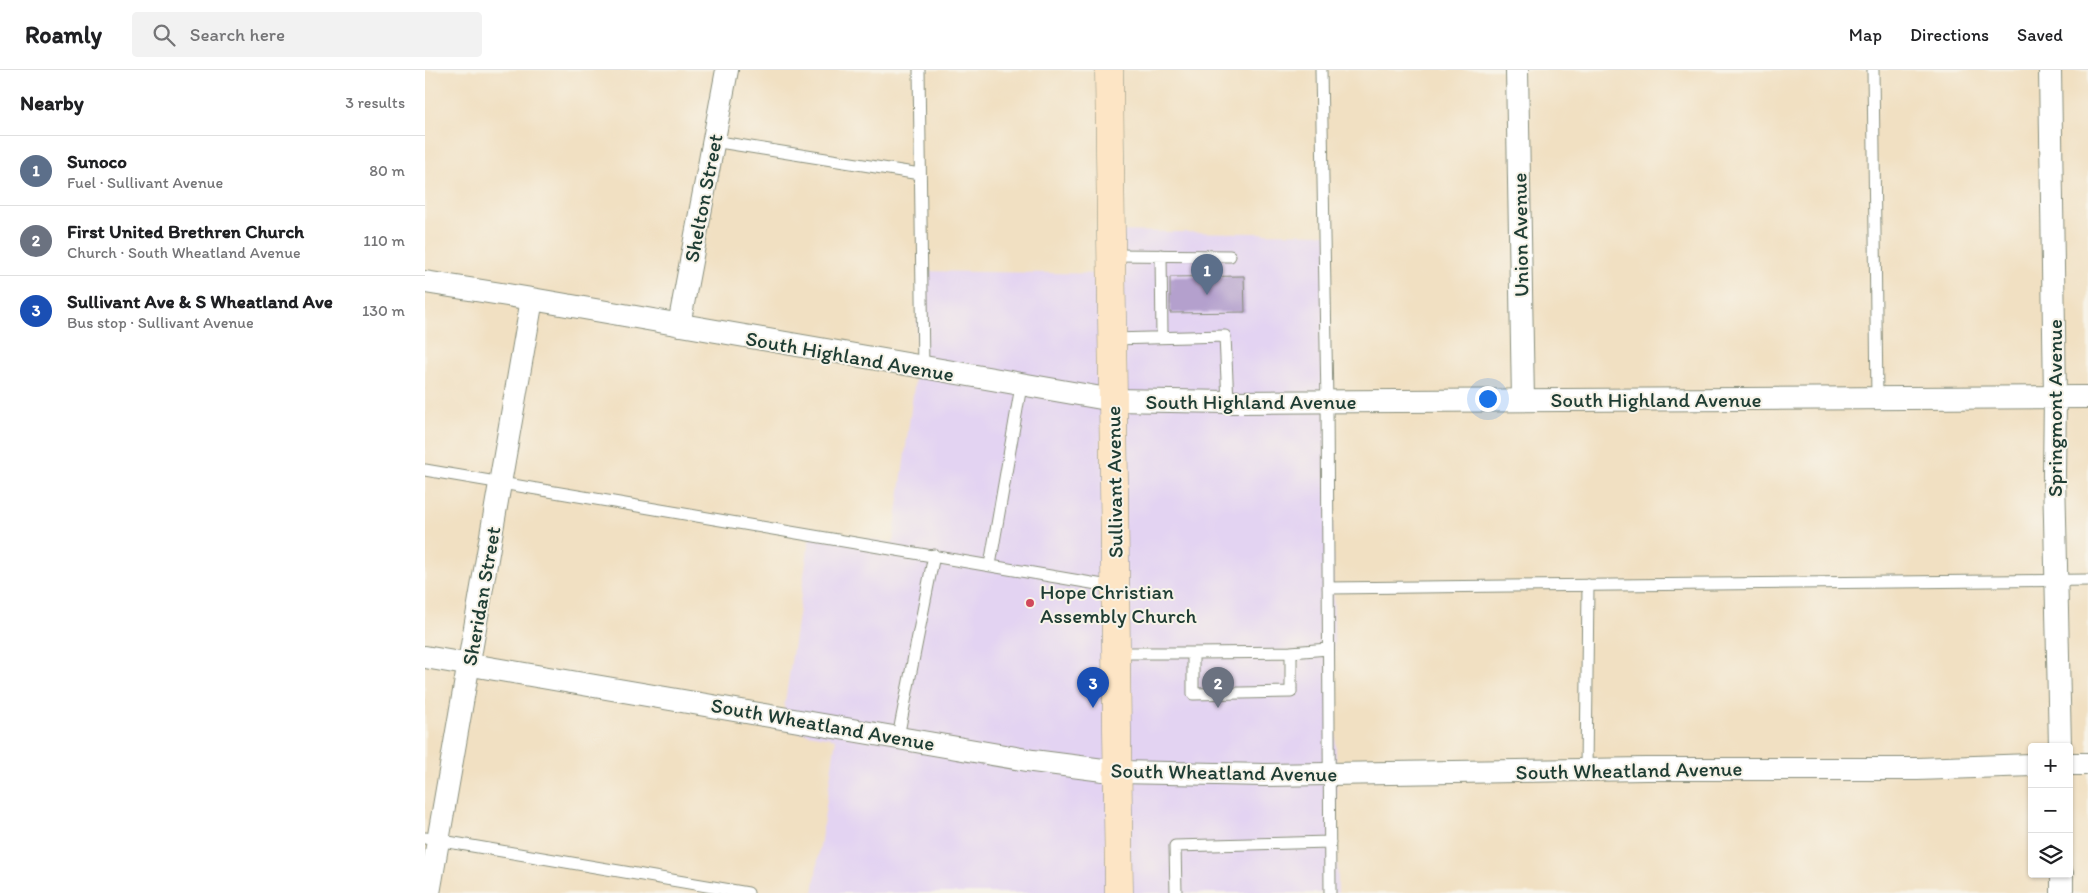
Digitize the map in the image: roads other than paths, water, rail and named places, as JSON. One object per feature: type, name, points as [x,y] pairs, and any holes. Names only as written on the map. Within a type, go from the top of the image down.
[{"type":"main road","name":"Sullivant Avenue","points":[[1109,70],[1119,893]]},
{"type":"street","name":"Shelton Street","points":[[679,325],[727,70]]},
{"type":"street","name":"Union Avenue","points":[[1517,70],[1523,400]]},
{"type":"street","name":"Springmont Avenue","points":[[2050,70],[2055,398],[2054,474],[2060,743]]},
{"type":"street","name":"South Highland Avenue","points":[[425,282],[532,299],[1021,386],[1113,400],[1327,402],[2088,398]]},
{"type":"street","name":"Sheridan Street","points":[[429,893],[432,839],[468,664],[532,299]]},
{"type":"street","name":"South Wheatland Avenue","points":[[425,657],[1033,761],[1119,772],[1328,774],[1586,770],[1908,769],[2028,765]]},
{"type":"street","points":[[2073,764],[2088,764]]},
{"type":"street","points":[[2062,878],[2062,893]]},
{"type":"lane","points":[[919,70],[923,369]]},
{"type":"lane","points":[[1321,70],[1327,402],[1330,893]]},
{"type":"lane","points":[[1873,70],[1877,398]]},
{"type":"lane","points":[[713,141],[920,174]]},
{"type":"lane","points":[[1112,255],[1230,256]]},
{"type":"lane","points":[[1161,255],[1162,337]]},
{"type":"lane","points":[[1113,339],[1225,336],[1228,402]]},
{"type":"lane","points":[[990,565],[1021,386]]},
{"type":"lane","points":[[425,470],[1115,587]]},
{"type":"lane","points":[[898,737],[934,556]]},
{"type":"lane","points":[[1328,588],[2088,580]]},
{"type":"lane","points":[[1586,770],[1588,585]]},
{"type":"lane","points":[[1116,653],[1193,654],[1291,652],[1328,649]]},
{"type":"lane","points":[[1193,654],[1193,694],[1262,693],[1291,692],[1291,652]]},
{"type":"lane","points":[[432,839],[748,893]]},
{"type":"lane","points":[[1176,893],[1175,846],[1329,842]]},
{"type":"place","name":"Sunoco","points":[[1207,295]]},
{"type":"place","name":"Hope Christian Assembly Church","points":[[1030,603]]},
{"type":"place","name":"Sullivant Ave & S Wheatland Ave","points":[[1093,708]]},
{"type":"place","name":"First United Brethren Church","points":[[1218,708]]}]
